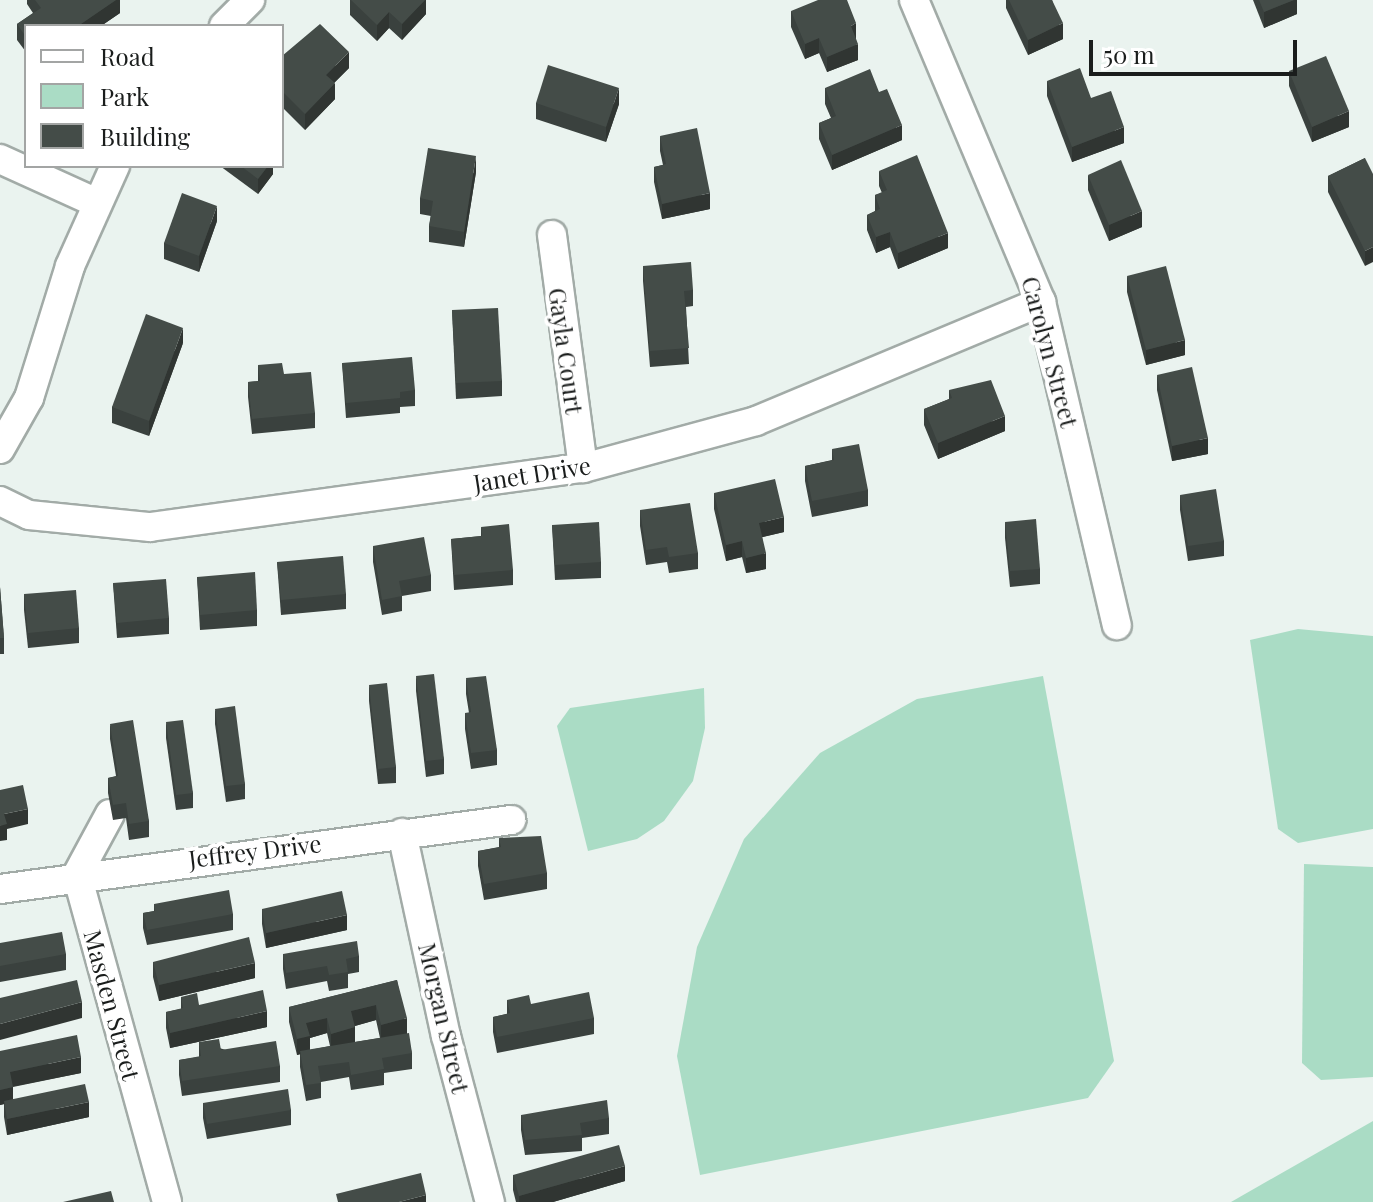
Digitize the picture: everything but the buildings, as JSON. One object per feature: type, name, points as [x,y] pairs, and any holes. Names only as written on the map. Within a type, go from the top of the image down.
[{"type":"street","points":[[226,24],[250,0]]},
{"type":"street","name":"Carolyn Street","points":[[914,0],[1041,302],[1117,625]]},
{"type":"street","points":[[0,159],[97,203]]},
{"type":"street","points":[[0,449],[29,398],[70,266],[114,168]]},
{"type":"street","name":"Gayla Court","points":[[552,235],[583,468]]},
{"type":"street","name":"Janet Drive","points":[[0,501],[29,515],[150,527],[583,468],[756,421],[1041,302]]},
{"type":"street","points":[[77,875],[110,814]]},
{"type":"street","name":"Jeffrey Drive","points":[[0,889],[77,875],[511,820]]},
{"type":"street","name":"Morgan Street","points":[[402,833],[446,1036],[490,1202]]},
{"type":"street","name":"Masden Street","points":[[77,875],[167,1202]]},
{"type":"green space","points":[[1298,629],[1373,636],[1373,829],[1298,843],[1278,829],[1250,640]]},
{"type":"green space","points":[[1043,676],[1114,1061],[1088,1098],[700,1175],[677,1056],[697,947],[744,839],[820,753],[917,699]]},
{"type":"green space","points":[[704,688],[705,728],[693,781],[664,821],[637,839],[588,851],[557,726],[570,708]]},
{"type":"green space","points":[[1304,864],[1373,867],[1373,1077],[1321,1080],[1302,1063]]},
{"type":"green space","points":[[1373,1121],[1373,1202],[1231,1202]]}]
